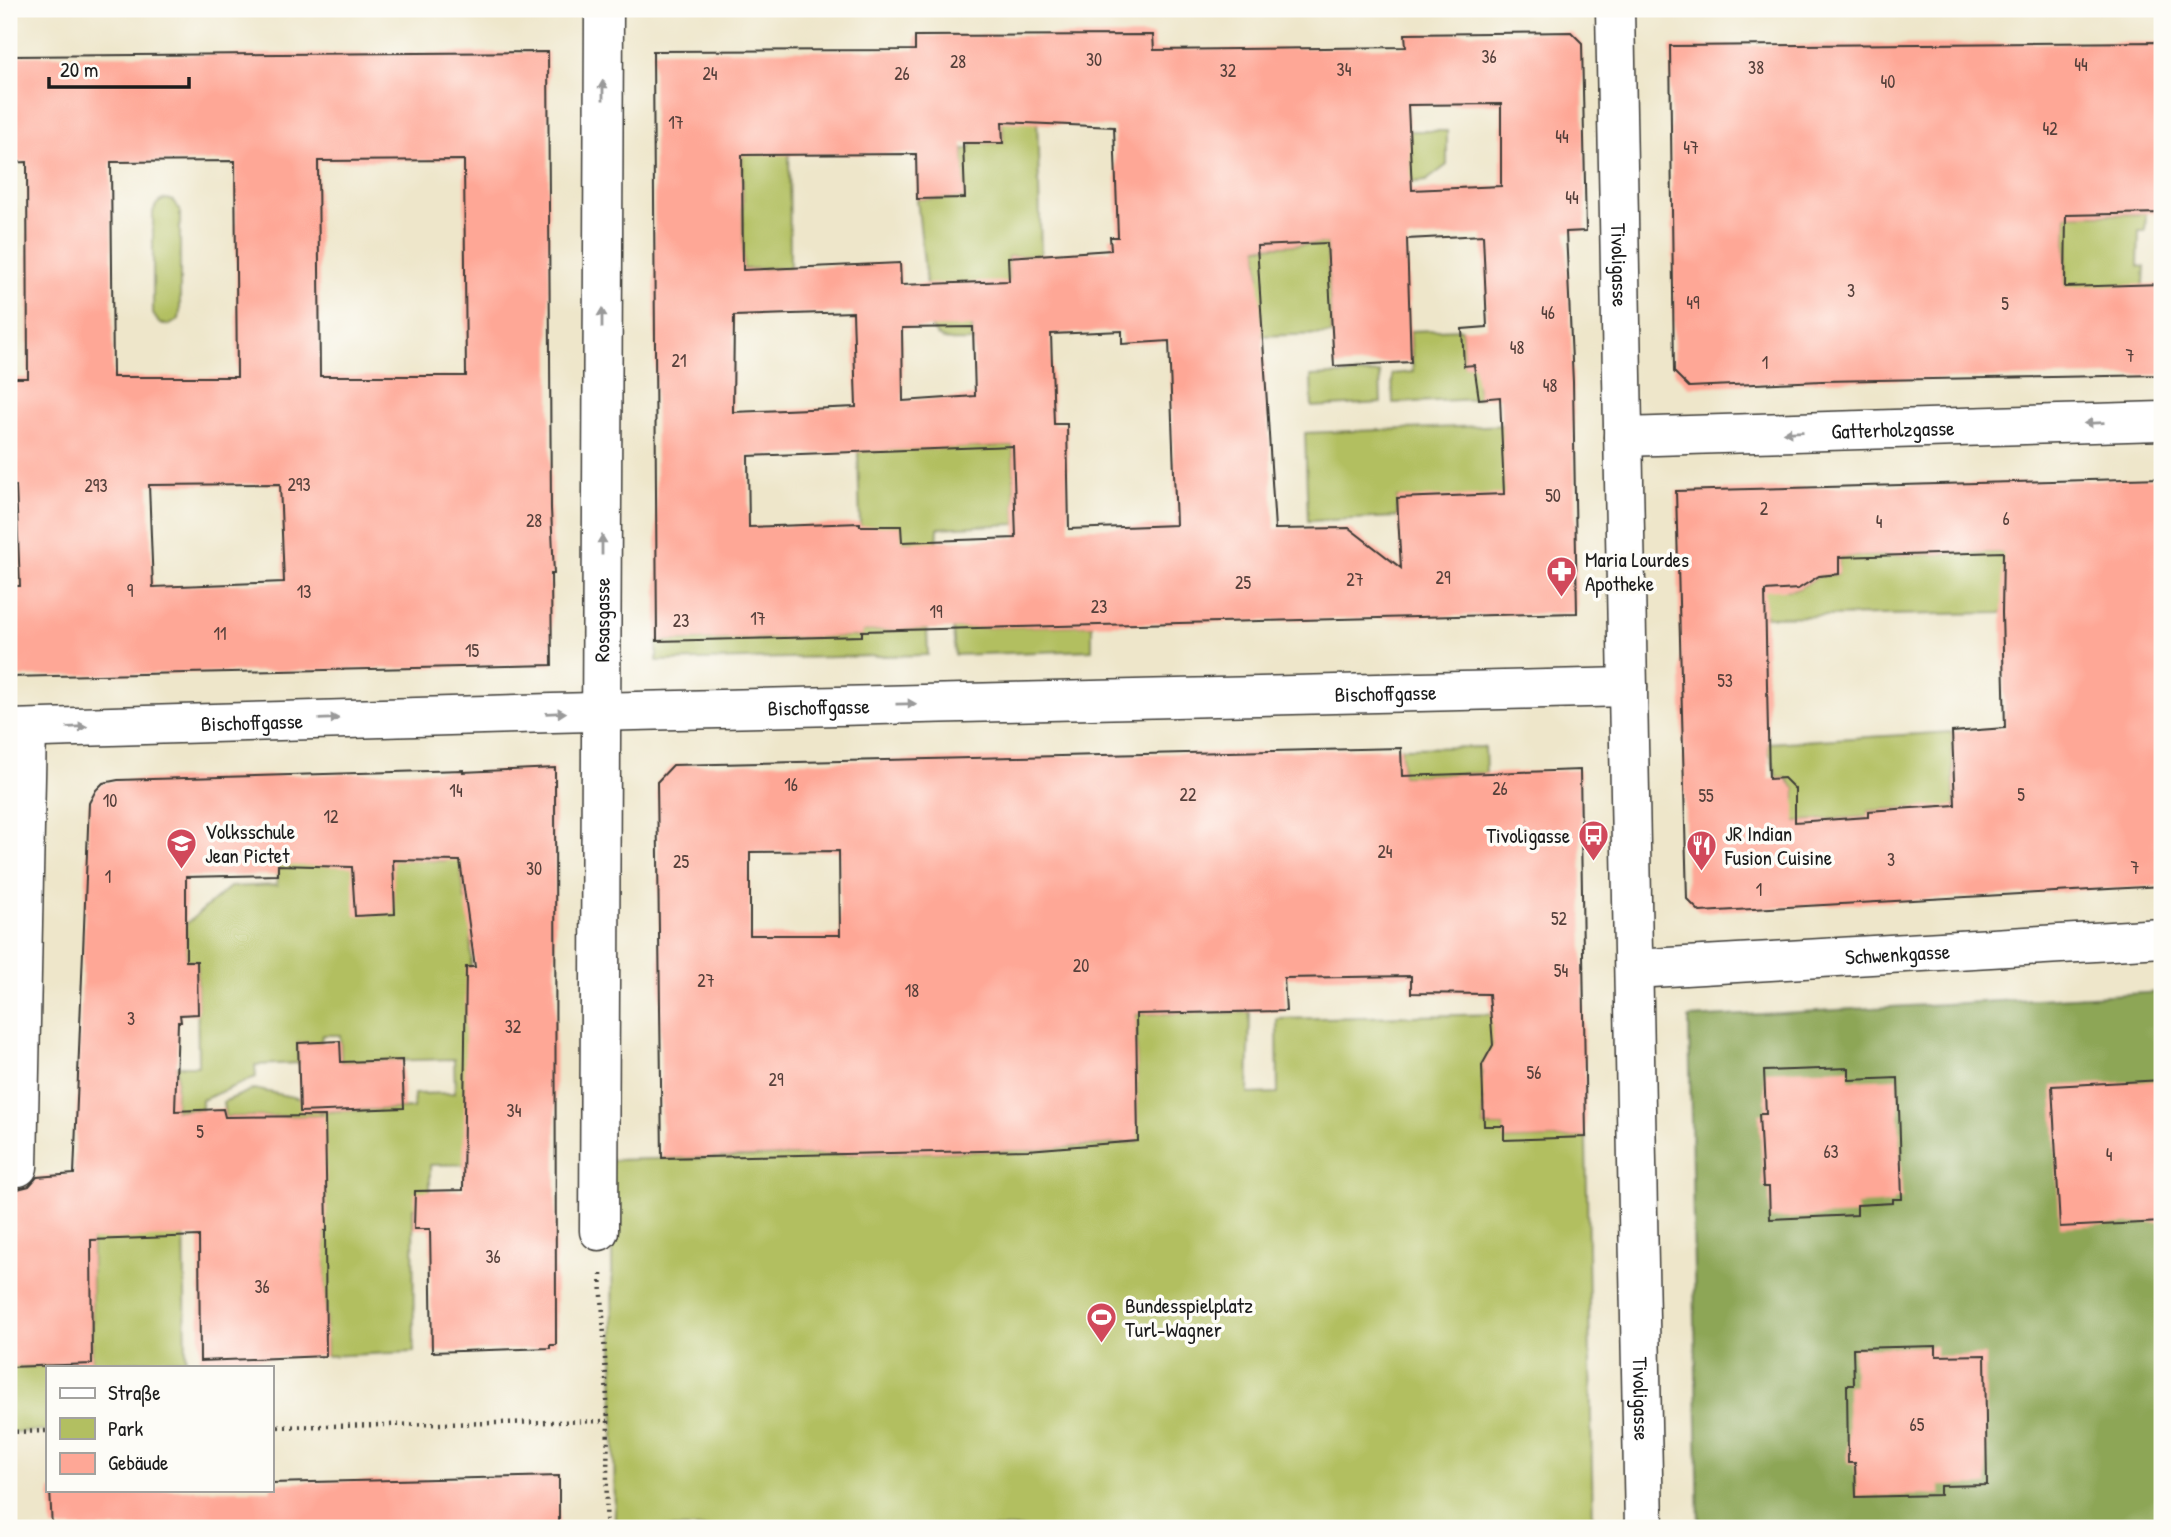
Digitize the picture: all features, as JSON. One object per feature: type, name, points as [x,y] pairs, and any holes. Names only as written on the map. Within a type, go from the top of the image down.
[{"type":"street","name":"Rosasgasse","points":[[599,1231],[604,9]]},
{"type":"street","name":"Tivoligasse","points":[[1615,9],[1644,1528]]},
{"type":"street","name":"Gatterholzgasse","points":[[1623,437],[2162,421]]},
{"type":"street","name":"Bischoffgasse","points":[[18,729],[1628,687]]},
{"type":"street","points":[[18,729],[18,1167]]},
{"type":"street","name":"Schwenkgasse","points":[[1634,968],[2162,938]]},
{"type":"path","points":[[599,1231],[608,1421],[606,1528]]},
{"type":"path","points":[[273,1427],[608,1421]]},
{"type":"path","points":[[9,1432],[46,1432]]},
{"type":"green space","points":[[1002,115],[1037,115],[1041,255],[1008,257],[1009,281],[972,327],[973,341],[949,341],[939,337],[931,327],[917,199],[964,198],[963,149],[969,149],[973,143],[1003,143]]},
{"type":"green space","points":[[1284,131],[1447,131],[1447,165],[1426,181],[1337,188]]},
{"type":"green space","points":[[789,142],[790,268],[743,269],[742,144]]},
{"type":"green space","points":[[167,199],[173,201],[180,210],[180,313],[179,319],[170,325],[159,323],[153,314],[153,212],[158,203]]},
{"type":"green space","points":[[2146,214],[2145,231],[2139,231],[2138,266],[2145,267],[2144,282],[2138,292],[2065,294],[2066,215]]},
{"type":"green space","points":[[1327,243],[1332,334],[1169,338],[1259,277],[1257,247]]},
{"type":"green space","points":[[1462,329],[1464,365],[1482,364],[1484,383],[1477,385],[1479,399],[1393,403],[1392,374],[1413,372],[1410,331]]},
{"type":"green space","points":[[1380,373],[1381,403],[1312,407],[1311,376]]},
{"type":"green space","points":[[1508,425],[1506,536],[1397,498],[1398,517],[1308,521],[1305,433]]},
{"type":"green space","points":[[1013,446],[1016,524],[938,528],[937,550],[913,542],[902,542],[860,526],[858,451]]},
{"type":"green space","points":[[9,511],[17,511],[19,565],[9,565]]},
{"type":"green space","points":[[2030,551],[2002,613],[1766,617],[1766,614],[1761,614],[1760,583],[1787,590],[1798,589],[1819,576],[1838,574],[1839,557]]},
{"type":"green space","points":[[1092,625],[1092,650],[955,655],[953,628]]},
{"type":"green space","points":[[927,629],[928,655],[657,661],[657,641],[861,636],[862,631]]},
{"type":"green space","points":[[1952,732],[1955,812],[1909,808],[1868,811],[1868,817],[1771,823],[1795,799],[1795,789],[1786,778],[1778,778],[1768,743]]},
{"type":"green space","points":[[1485,747],[1486,773],[1402,776],[1401,748]]},
{"type":"green space","points":[[445,854],[469,863],[461,870],[465,900],[471,901],[471,967],[467,967],[473,1164],[430,1165],[430,1207],[413,1208],[414,1352],[326,1356],[323,1116],[225,1117],[223,1102],[254,1089],[317,1102],[318,1112],[413,1108],[414,1094],[455,1093],[454,1059],[341,1062],[340,1035],[322,1035],[321,1042],[298,1043],[299,1063],[255,1065],[256,1077],[202,1100],[202,1109],[175,1110],[177,1066],[198,1066],[197,961],[186,961],[186,924],[230,887],[277,885],[278,865],[302,856],[445,861]]},
{"type":"green space","points":[[2162,992],[2162,1528],[1699,1528],[1689,1018]]},
{"type":"green space","name":"Bundesspielplatz Turl-Wagner","points":[[1250,1012],[1248,1094],[1278,1093],[1277,1019],[1502,1014],[1503,1044],[1493,1044],[1493,1056],[1482,1065],[1482,1078],[1487,1086],[1483,1100],[1484,1126],[1504,1126],[1505,1140],[1586,1137],[1593,1528],[615,1528],[611,1160],[1029,1150],[1137,1142],[1136,1014]]},
{"type":"green space","points":[[91,1175],[184,1219],[186,1360],[92,1364]]},
{"type":"green space","points":[[60,1365],[46,1366],[46,1431],[9,1432],[9,1367]]},
{"type":"building","points":[[1571,32],[1582,43],[1586,231],[1566,232],[1573,382],[1577,613],[862,631],[862,636],[657,641],[653,51],[915,50],[915,36],[1153,35],[1154,50],[1406,47],[1405,34]],"holes":[[[1501,104],[1501,186],[1412,190],[1408,105]],[[1002,122],[1114,127],[1118,237],[1110,237],[1111,250],[1008,257],[1009,281],[901,285],[900,263],[743,270],[742,155],[916,154],[917,199],[965,198],[963,143],[1003,143]],[[1483,235],[1487,327],[1462,329],[1464,366],[1474,365],[1479,399],[1500,397],[1504,494],[1397,498],[1401,568],[1349,528],[1275,529],[1257,246],[1327,243],[1334,366],[1411,362],[1407,239]],[[853,312],[856,407],[733,412],[734,316]],[[973,327],[975,396],[903,401],[902,328]],[[1122,331],[1122,344],[1169,341],[1176,525],[1069,529],[1067,424],[1054,424],[1051,334]],[[1013,446],[1016,538],[902,542],[901,526],[860,526],[860,523],[749,527],[748,456]]]},
{"type":"building","points":[[2162,42],[2162,213],[2066,215],[2065,287],[2162,284],[2162,375],[1822,381],[1689,387],[1674,372],[1670,46]]},
{"type":"building","points":[[548,52],[551,509],[554,574],[551,574],[552,665],[9,677],[9,586],[20,586],[16,486],[9,486],[9,378],[28,378],[27,162],[9,163],[9,56]],"holes":[[[464,160],[466,376],[320,376],[318,161]],[[235,161],[237,377],[113,377],[111,162]],[[280,484],[284,582],[153,587],[149,485]]]},
{"type":"building","points":[[2162,478],[2162,886],[1700,912],[1687,899],[1676,491]],"holes":[[[2003,552],[2005,728],[1952,732],[1955,805],[1868,811],[1868,817],[1795,822],[1795,789],[1784,778],[1769,779],[1765,591],[1798,589],[1819,576],[1839,574],[1839,557]]]},
{"type":"building","points":[[1401,748],[1402,776],[1580,770],[1586,1137],[1504,1140],[1504,1126],[1484,1126],[1482,1065],[1493,1045],[1489,994],[1411,993],[1411,976],[1284,978],[1286,1011],[1136,1014],[1138,1141],[1028,1150],[662,1158],[657,782],[673,765]],"holes":[[[839,851],[840,935],[750,935],[750,852]]]},
{"type":"building","points":[[555,768],[556,1345],[550,1345],[550,1348],[432,1352],[430,1229],[414,1229],[415,1191],[463,1190],[466,967],[475,967],[460,861],[393,860],[395,914],[355,916],[352,867],[278,865],[278,875],[186,877],[186,961],[197,961],[198,1014],[180,1015],[181,1022],[178,1022],[175,1111],[223,1109],[225,1117],[325,1116],[326,1356],[200,1361],[199,1236],[91,1240],[92,1364],[9,1367],[9,1186],[18,1189],[29,1186],[37,1177],[74,1174],[89,803],[96,790],[103,783],[118,780]]},
{"type":"building","points":[[340,1041],[341,1062],[402,1060],[404,1108],[300,1112],[298,1043]]},
{"type":"building","points":[[1849,1068],[1849,1080],[1898,1078],[1902,1199],[1893,1199],[1893,1203],[1857,1205],[1857,1215],[1770,1219],[1769,1187],[1763,1187],[1759,1114],[1766,1114],[1764,1071]]},
{"type":"building","points":[[2162,1080],[2162,1222],[2060,1227],[2052,1086]]},
{"type":"building","points":[[1936,1346],[1936,1356],[1985,1355],[1987,1485],[1940,1486],[1940,1495],[1856,1497],[1855,1463],[1848,1463],[1847,1385],[1854,1385],[1853,1348]]},
{"type":"building","points":[[559,1476],[559,1528],[52,1528],[50,1492],[273,1492],[273,1483]]},
{"type":"place","name":"Maria Lourdes Apotheke","points":[[1562,598]]},
{"type":"place","name":"Tivoligasse","points":[[1593,862]]},
{"type":"place","name":"Volksschule Jean Pictet","points":[[182,870]]},
{"type":"place","name":"JR Indian Fusion Cuisine","points":[[1702,872]]},
{"type":"place","name":"Bundesspielplatz Turl-Wagner","points":[[1102,1344]]}]
